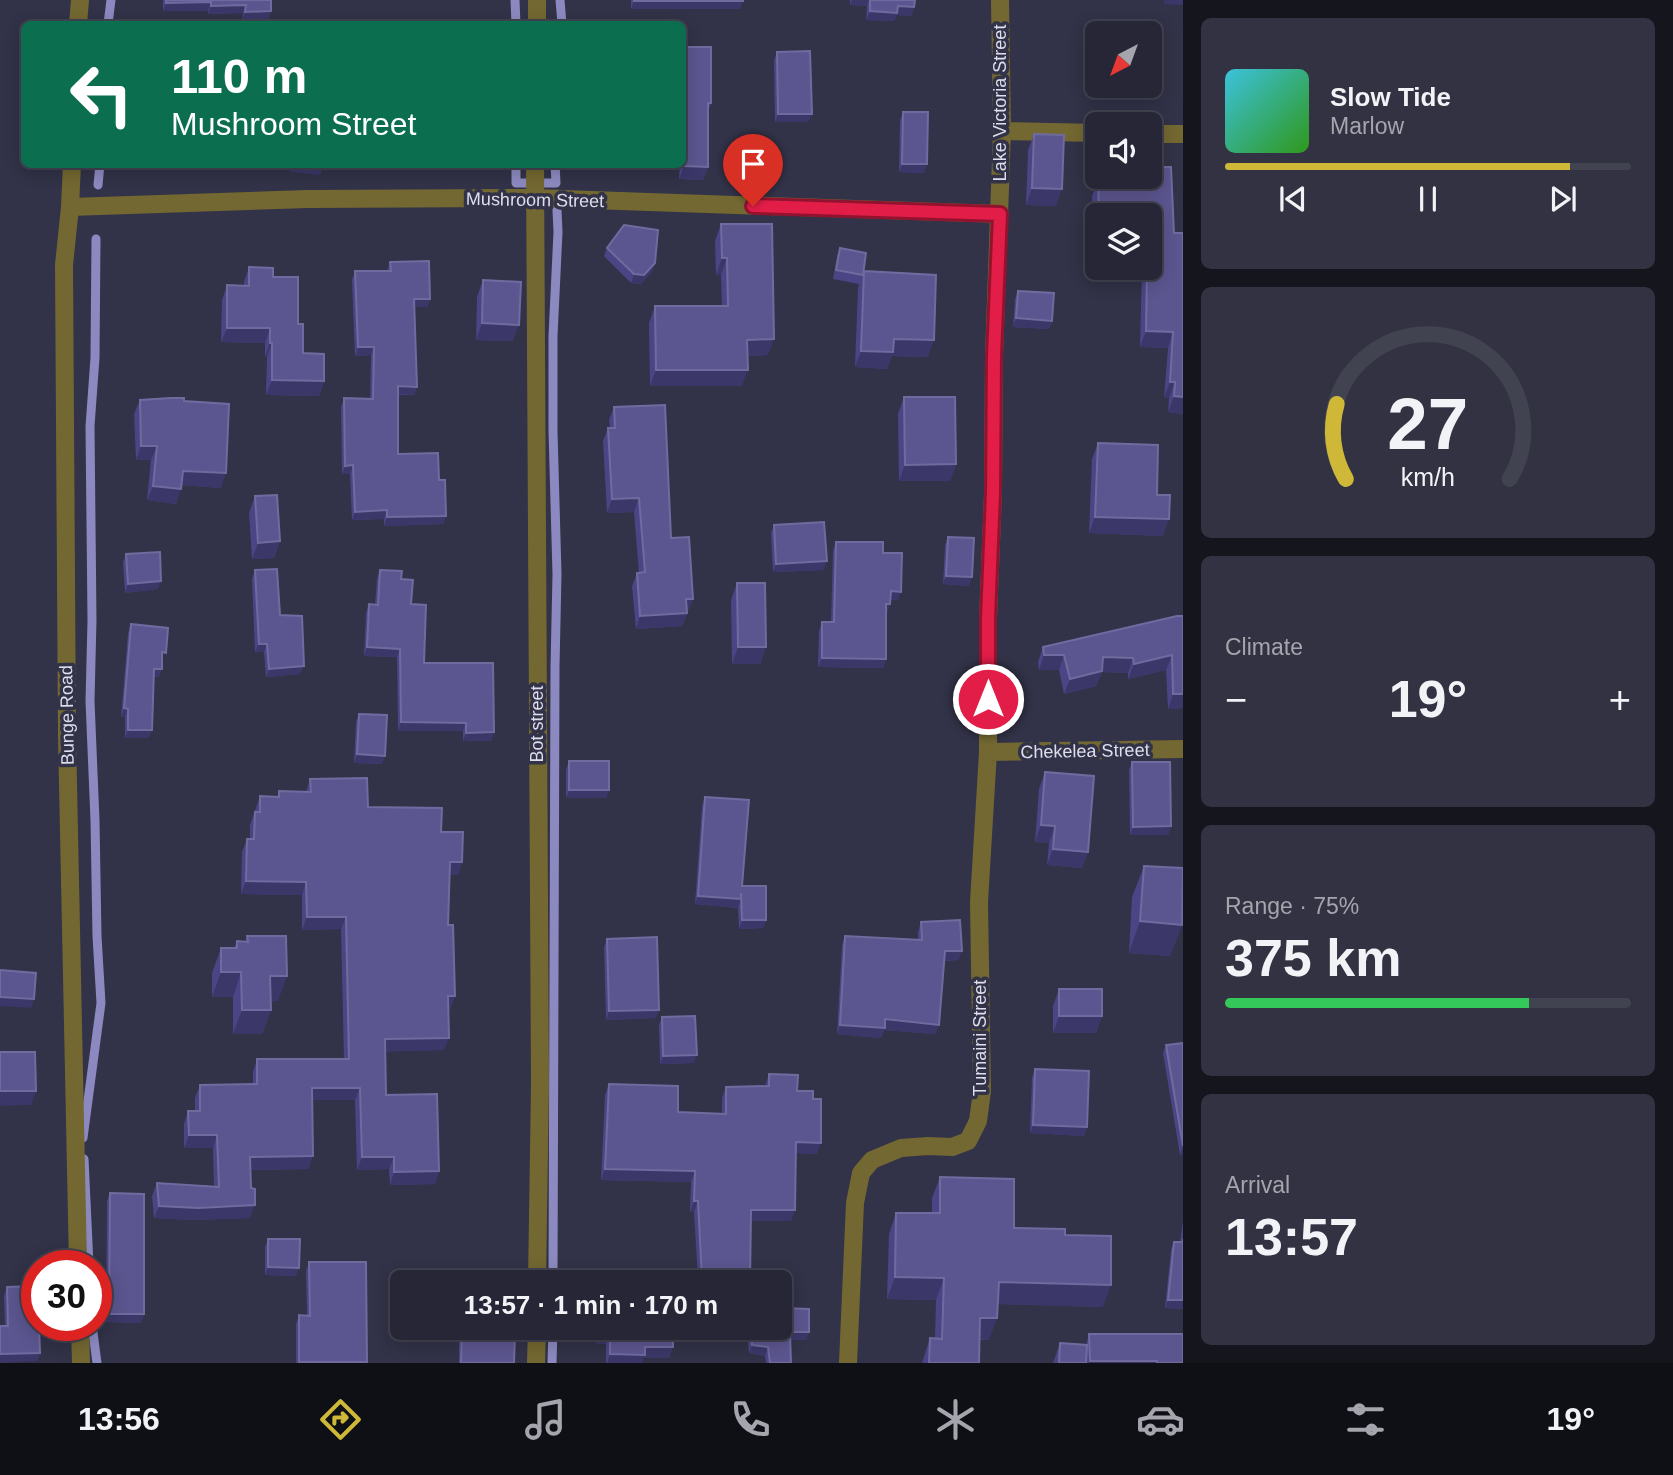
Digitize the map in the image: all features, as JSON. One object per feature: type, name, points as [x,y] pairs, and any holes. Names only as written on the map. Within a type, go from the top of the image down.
[{"type":"street","points":[[78,21],[80,0]]},
{"type":"street","points":[[537,0],[537,21]]},
{"type":"street","name":"Lake Victoria Street","points":[[988,752],[988,618],[1002,131],[999,0]]},
{"type":"street","points":[[1002,131],[1085,133]]},
{"type":"street","points":[[1162,134],[1183,134]]},
{"type":"street","name":"Bunge Road","points":[[72,168],[64,265],[67,722],[78,1250]]},
{"type":"street","name":"Bot street","points":[[535,168],[540,1084],[537,1270]]},
{"type":"street","name":"Mushroom Street","points":[[70,207],[308,199],[534,198],[1000,214]]},
{"type":"street","name":"Chekelea Street","points":[[988,752],[1183,749]]},
{"type":"street","name":"Tumaini Street","points":[[848,1363],[855,1203],[861,1173],[872,1160],[901,1148],[952,1147],[968,1141],[978,1121],[982,1091],[979,902],[988,752]]},
{"type":"street","points":[[536,1363],[537,1340]]},
{"type":"street","points":[[80,1341],[81,1363]]},
{"type":"building","points":[[166,0],[271,0],[271,11],[245,12],[246,5],[211,6],[211,2],[166,3]]},
{"type":"building","points":[[743,0],[743,1],[634,1]]},
{"type":"building","points":[[870,0],[915,0],[914,7],[898,6],[897,13],[870,11]]},
{"type":"building","points":[[686,47],[711,47],[708,167],[686,166]]},
{"type":"building","points":[[810,51],[812,114],[778,114],[777,52]]},
{"type":"building","points":[[903,112],[928,112],[927,164],[902,164]]},
{"type":"building","points":[[1034,134],[1064,135],[1062,189],[1032,188]]},
{"type":"building","points":[[1162,167],[1171,167],[1174,233],[1183,233],[1183,397],[1174,396],[1175,382],[1170,382],[1173,332],[1146,331],[1147,280],[1162,280],[1162,203],[1099,203],[1098,189],[1162,189]]},
{"type":"building","points":[[721,224],[772,224],[774,339],[747,340],[748,370],[656,370],[655,306],[728,306],[727,258],[722,258]]},
{"type":"building","points":[[624,225],[658,230],[655,263],[644,275],[634,274],[607,248]]},
{"type":"building","points":[[840,248],[866,253],[863,275],[836,270]]},
{"type":"building","points":[[429,261],[430,299],[414,299],[417,387],[398,386],[398,454],[438,453],[439,480],[445,480],[446,516],[387,517],[387,510],[355,512],[353,465],[345,466],[344,398],[373,399],[374,347],[358,347],[355,271],[391,271],[390,262]]},
{"type":"building","points":[[249,267],[273,268],[273,277],[298,277],[298,324],[303,324],[303,353],[324,354],[324,381],[272,380],[270,328],[227,328],[227,285],[249,286]]},
{"type":"building","points":[[864,271],[936,275],[934,340],[894,339],[893,352],[861,351]]},
{"type":"building","points":[[483,280],[521,282],[519,325],[482,323]]},
{"type":"building","points":[[1018,291],[1054,293],[1052,321],[1016,318]]},
{"type":"building","points":[[904,397],[955,397],[956,464],[905,465]]},
{"type":"building","points":[[171,398],[229,404],[226,473],[183,471],[181,489],[153,486],[157,446],[141,446],[140,400]]},
{"type":"building","points":[[665,405],[671,538],[689,537],[693,599],[686,599],[687,613],[640,616],[637,573],[645,572],[639,498],[612,499],[608,428],[615,428],[614,407]]},
{"type":"building","points":[[1098,443],[1158,445],[1157,495],[1170,495],[1169,519],[1095,517]]},
{"type":"building","points":[[277,495],[280,541],[258,543],[255,496]]},
{"type":"building","points":[[824,522],[827,561],[776,564],[774,525]]},
{"type":"building","points":[[948,537],[974,538],[972,577],[946,576]]},
{"type":"building","points":[[836,542],[883,542],[883,553],[902,553],[901,592],[891,591],[890,604],[886,604],[886,659],[822,658],[822,622],[834,622]]},
{"type":"building","points":[[160,552],[161,581],[128,584],[126,554]]},
{"type":"building","points":[[277,569],[280,615],[302,616],[304,666],[269,669],[267,644],[259,644],[255,570]]},
{"type":"building","points":[[380,570],[402,571],[401,579],[413,580],[411,604],[426,605],[424,663],[493,663],[494,732],[466,733],[466,723],[401,722],[400,649],[367,647],[369,604],[378,605]]},
{"type":"building","points":[[737,583],[765,583],[766,647],[738,647]]},
{"type":"building","points":[[1183,616],[1183,694],[1173,694],[1172,655],[1134,664],[1133,658],[1103,657],[1102,671],[1070,679],[1064,655],[1044,655],[1043,647]]},
{"type":"building","points":[[131,624],[168,628],[166,653],[162,652],[162,669],[154,669],[152,730],[128,730],[128,709],[124,708]]},
{"type":"building","points":[[359,714],[387,715],[385,756],[357,754]]},
{"type":"building","points":[[569,761],[609,761],[609,790],[569,790]]},
{"type":"building","points":[[1132,762],[1170,762],[1171,826],[1133,827]]},
{"type":"building","points":[[1045,772],[1094,776],[1088,852],[1053,849],[1055,826],[1041,825]]},
{"type":"building","points":[[367,778],[368,807],[442,808],[441,832],[463,832],[462,862],[450,862],[448,925],[453,925],[455,996],[448,996],[449,1038],[385,1039],[386,1095],[437,1094],[439,1171],[394,1172],[394,1157],[362,1157],[360,1088],[312,1088],[313,1156],[250,1157],[251,1188],[255,1189],[255,1205],[198,1208],[159,1206],[157,1183],[219,1187],[217,1135],[189,1135],[188,1111],[200,1111],[200,1085],[257,1084],[257,1059],[349,1059],[346,917],[307,917],[306,882],[246,881],[247,839],[254,839],[255,812],[260,812],[260,796],[279,797],[279,791],[311,792],[310,779]]},
{"type":"building","points":[[705,797],[749,800],[742,886],[766,886],[766,920],[742,920],[741,893],[741,899],[698,896]]},
{"type":"building","points":[[1144,866],[1183,868],[1182,925],[1140,921]]},
{"type":"building","points":[[960,920],[962,951],[945,951],[939,1025],[885,1019],[885,1028],[840,1025],[845,936],[922,940],[921,922]]},
{"type":"building","points":[[247,936],[286,936],[287,976],[270,976],[271,1010],[242,1010],[241,972],[221,972],[221,948],[237,948],[237,941],[248,942]]},
{"type":"building","points":[[657,937],[659,1010],[609,1011],[607,939]]},
{"type":"building","points":[[0,970],[36,973],[34,999],[0,997]]},
{"type":"building","points":[[1059,989],[1102,989],[1102,1016],[1059,1016]]},
{"type":"building","points":[[695,1016],[697,1055],[663,1056],[662,1017]]},
{"type":"building","points":[[1183,1043],[1183,1146],[1166,1045]]},
{"type":"building","points":[[0,1052],[35,1052],[36,1091],[0,1091]]},
{"type":"building","points":[[1035,1069],[1089,1071],[1087,1127],[1033,1125]]},
{"type":"building","points":[[769,1074],[798,1075],[797,1091],[813,1091],[813,1099],[821,1099],[821,1143],[796,1142],[795,1210],[751,1210],[750,1270],[702,1270],[698,1201],[694,1201],[695,1171],[605,1169],[609,1084],[678,1086],[678,1112],[726,1114],[726,1087],[769,1086]]},
{"type":"building","points":[[940,1177],[1014,1179],[1014,1228],[1065,1229],[1065,1235],[1111,1236],[1111,1285],[999,1282],[997,1318],[980,1318],[979,1363],[929,1363],[930,1338],[942,1339],[944,1278],[895,1277],[896,1213],[940,1213]]},
{"type":"building","points":[[110,1193],[144,1194],[144,1314],[112,1314],[112,1250],[110,1250]]},
{"type":"building","points":[[268,1239],[300,1239],[299,1268],[268,1267]]},
{"type":"building","points":[[1174,1242],[1183,1242],[1183,1300],[1168,1300]]},
{"type":"building","points":[[309,1262],[366,1262],[367,1362],[299,1362],[299,1315],[310,1316]]},
{"type":"building","points":[[7,1287],[21,1287],[21,1341],[40,1341],[40,1353],[0,1354],[0,1326],[8,1326]]},
{"type":"building","points":[[792,1308],[809,1309],[809,1332],[792,1332]]},
{"type":"building","points":[[1089,1334],[1183,1334],[1183,1363],[1090,1361]]},
{"type":"building","points":[[462,1340],[515,1340],[514,1363],[461,1363]]},
{"type":"building","points":[[610,1340],[673,1340],[673,1347],[645,1347],[645,1355],[610,1354]]},
{"type":"building","points":[[752,1340],[790,1340],[791,1363],[770,1363],[768,1347],[752,1345]]},
{"type":"building","points":[[1060,1343],[1087,1345],[1086,1363],[1059,1363]]},
{"type":"waterway","points":[[108,21],[111,0]]},
{"type":"waterway","points":[[515,0],[516,21]]},
{"type":"waterway","points":[[560,0],[562,21]]},
{"type":"waterway","points":[[98,185],[100,168]]},
{"type":"waterway","points":[[516,168],[516,183],[556,183],[555,168]]},
{"type":"waterway","points":[[553,1270],[557,574],[553,336],[557,210]]},
{"type":"waterway","points":[[83,1138],[101,1003],[90,701],[90,426],[95,358],[96,239]]},
{"type":"waterway","points":[[84,1159],[88,1250]]},
{"type":"waterway","points":[[552,1363],[553,1340]]},
{"type":"waterway","points":[[94,1341],[97,1363]]},
{"type":"route","points":[[753,206],[1000,214],[994,356],[988,699]]}]
